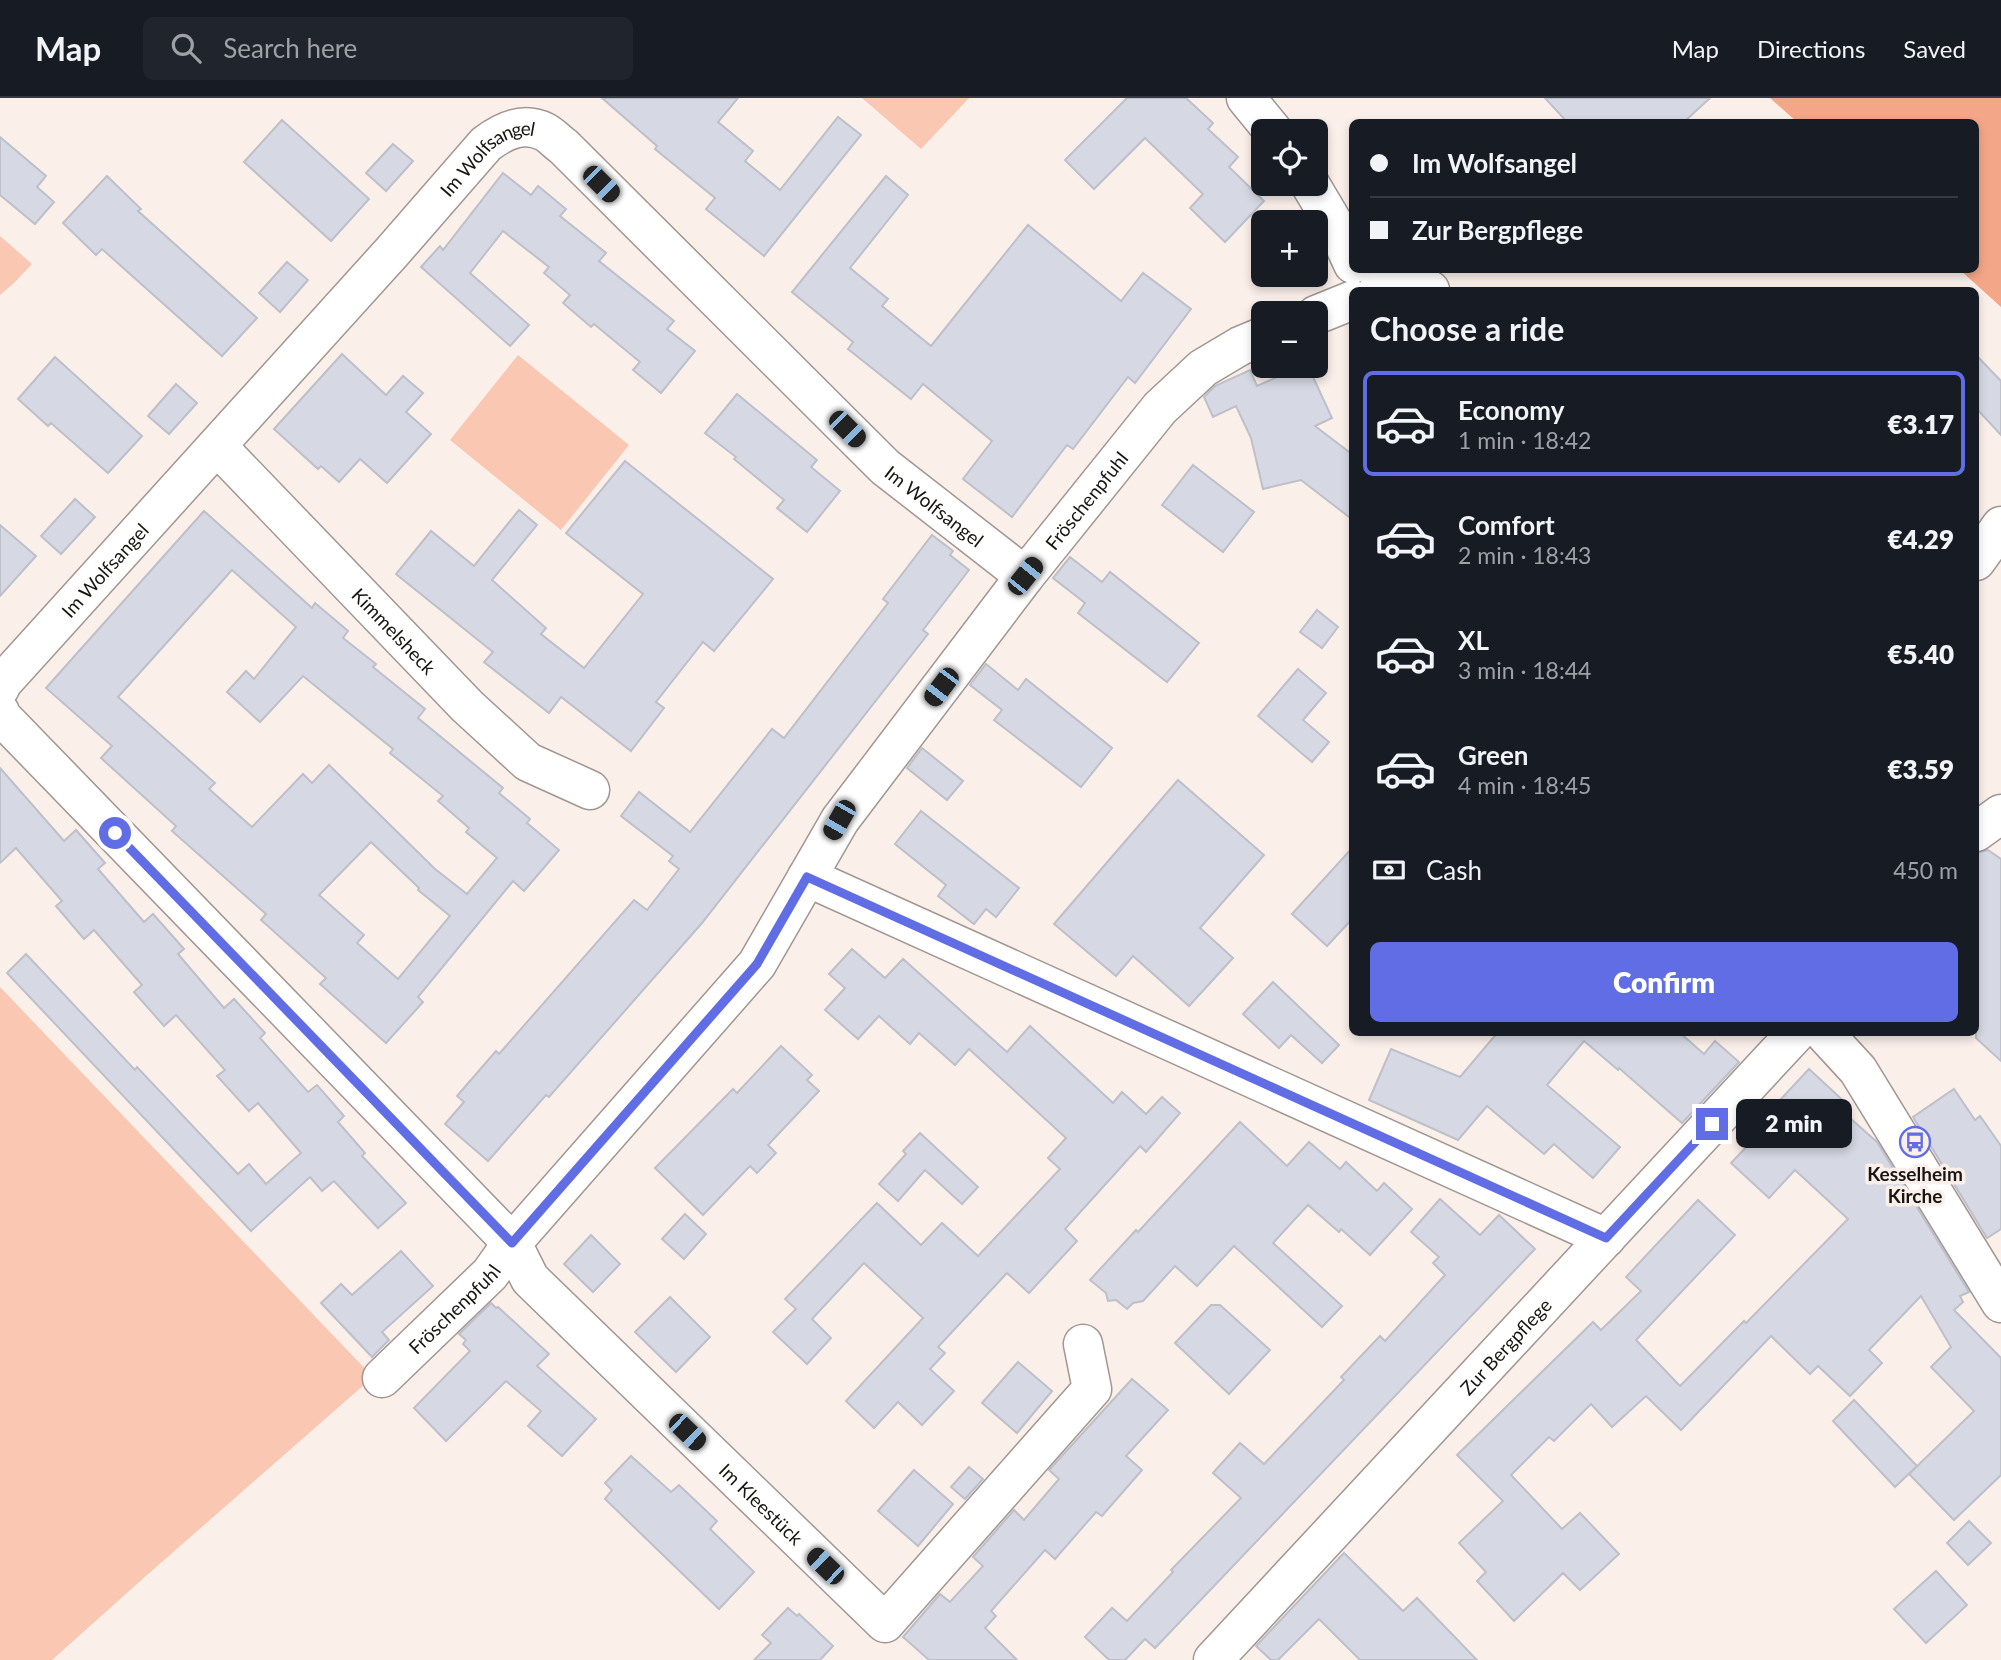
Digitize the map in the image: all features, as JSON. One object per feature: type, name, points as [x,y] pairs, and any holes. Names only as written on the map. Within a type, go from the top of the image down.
[{"type":"street","points":[[1246,98],[1263,119]]},
{"type":"street","name":"Im Wolfsangel","points":[[0,688],[2,682],[486,144],[503,132],[523,127],[544,132],[563,146],[885,467],[1025,576]]},
{"type":"street","points":[[1317,196],[1349,255]]},
{"type":"street","points":[[1387,287],[1401,282],[1425,287]]},
{"type":"street","points":[[1328,310],[1349,302]]},
{"type":"street","name":"Fröschenpfuhl","points":[[382,1378],[490,1274],[512,1243],[757,964],[839,820],[1025,576],[1160,408],[1203,368],[1251,341]]},
{"type":"street","name":"Kimmelsheck","points":[[217,446],[467,706],[517,753],[528,762],[590,790]]},
{"type":"street","points":[[1979,557],[2001,526]]},
{"type":"street","points":[[0,712],[512,1243]]},
{"type":"street","points":[[1979,832],[2001,814]]},
{"type":"street","points":[[1979,836],[2001,852]]},
{"type":"street","points":[[807,877],[1606,1238]]},
{"type":"street","name":"Zur Bergpflege","points":[[1213,1660],[1793,1036]]},
{"type":"street","points":[[1827,1036],[1858,1070],[2001,1303]]},
{"type":"street","name":"Im Kleestück","points":[[512,1243],[530,1279],[885,1623],[1092,1389],[1083,1344]]},
{"type":"shaded area","points":[[862,98],[969,98],[921,149]]},
{"type":"shaded area","points":[[1770,98],[2001,98],[2001,307],[1963,273],[1979,273],[1979,119],[1794,119]]},
{"type":"shaded area","points":[[0,236],[32,264],[0,295]]},
{"type":"shaded area","points":[[518,355],[629,445],[561,530],[450,440]]},
{"type":"shaded area","points":[[0,987],[373,1377],[52,1660],[0,1660]]},
{"type":"building","points":[[602,98],[738,98],[718,122],[753,151],[745,161],[780,190],[838,117],[861,135],[764,256],[706,209],[715,198],[655,149],[657,146]]},
{"type":"building","points":[[1127,98],[1186,98],[1213,123],[1208,129],[1238,157],[1229,167],[1251,188],[1251,196],[1259,196],[1264,201],[1255,210],[1251,210],[1251,215],[1225,242],[1190,208],[1203,194],[1145,138],[1094,189],[1065,160]]},
{"type":"building","points":[[1545,98],[1710,98],[1687,119],[1564,119]]},
{"type":"building","points":[[282,120],[369,199],[331,241],[244,162]]},
{"type":"building","points":[[0,137],[46,176],[37,187],[54,202],[35,224],[0,195]]},
{"type":"building","points":[[393,144],[413,161],[386,191],[366,173]]},
{"type":"building","points":[[503,173],[531,195],[538,186],[566,209],[560,216],[606,253],[599,261],[674,321],[667,329],[695,351],[661,393],[633,370],[640,362],[594,324],[591,327],[563,303],[570,295],[544,273],[549,267],[503,231],[470,273],[529,325],[510,346],[421,267],[440,246],[443,250]]},
{"type":"building","points":[[107,176],[141,209],[138,211],[257,318],[222,356],[102,249],[96,255],[63,223]]},
{"type":"building","points":[[886,176],[908,195],[850,268],[888,299],[882,306],[931,346],[1028,225],[1121,301],[1143,273],[1191,309],[1135,383],[1128,377],[1073,449],[1067,445],[1012,517],[963,479],[992,441],[923,384],[911,399],[848,349],[853,342],[792,292]]},
{"type":"building","points":[[287,262],[308,280],[280,312],[259,293]]},
{"type":"building","points":[[342,354],[386,395],[403,376],[423,393],[406,412],[431,434],[387,483],[360,459],[339,482],[321,466],[318,469],[274,429]]},
{"type":"building","points":[[55,357],[142,436],[108,473],[51,423],[48,426],[18,399]]},
{"type":"building","points":[[1979,358],[2001,381],[2001,435],[1979,411]]},
{"type":"building","points":[[1250,370],[1251,378],[1257,386],[1275,378],[1314,378],[1332,418],[1315,426],[1349,452],[1349,517],[1301,480],[1263,489],[1251,438],[1236,406],[1213,417],[1204,397],[1215,386]]},
{"type":"building","points":[[176,384],[197,403],[169,434],[148,416]]},
{"type":"building","points":[[737,394],[817,460],[811,467],[840,491],[807,532],[777,508],[784,500],[705,433]]},
{"type":"building","points":[[625,461],[773,579],[714,651],[703,642],[656,702],[664,708],[631,751],[561,697],[549,713],[484,662],[493,652],[396,574],[431,531],[474,566],[519,510],[537,525],[492,580],[546,628],[541,634],[584,668],[643,594],[566,533]]},
{"type":"building","points":[[1193,465],[1254,512],[1223,552],[1162,505]]},
{"type":"building","points":[[75,499],[95,517],[61,554],[41,536]]},
{"type":"building","points":[[204,511],[312,608],[315,603],[348,631],[343,638],[376,664],[373,667],[425,709],[418,718],[503,788],[499,793],[530,819],[527,823],[559,850],[524,891],[513,881],[418,997],[423,1002],[386,1043],[320,984],[326,978],[261,920],[266,914],[172,831],[176,826],[101,758],[112,746],[46,688]],"holes":[[[232,570],[296,627],[254,679],[246,671],[227,692],[260,722],[303,676],[393,749],[390,753],[443,796],[438,801],[469,828],[466,832],[497,858],[467,894],[435,869],[329,765],[312,783],[303,774],[252,827],[209,789],[215,783],[118,697]],[[371,842],[419,888],[418,890],[450,916],[398,979],[357,943],[364,935],[319,895]]]},
{"type":"building","points":[[0,525],[36,556],[0,596]]},
{"type":"building","points":[[932,535],[953,551],[950,555],[969,570],[923,630],[928,634],[702,923],[549,1097],[546,1095],[488,1161],[445,1124],[464,1102],[457,1096],[496,1051],[499,1054],[634,900],[647,910],[679,869],[669,861],[673,856],[621,816],[639,792],[690,832],[772,729],[784,738],[888,603],[883,599]]},
{"type":"building","points":[[1070,557],[1102,582],[1110,572],[1199,643],[1167,682],[1078,613],[1085,603],[1053,578]]},
{"type":"building","points":[[1317,610],[1338,627],[1322,648],[1300,632]]},
{"type":"building","points":[[986,664],[1018,690],[1026,679],[1112,748],[1081,787],[994,720],[1002,710],[970,685]]},
{"type":"building","points":[[1298,669],[1326,693],[1303,720],[1329,742],[1312,762],[1258,716]]},
{"type":"building","points":[[922,748],[963,781],[947,800],[907,768]]},
{"type":"building","points":[[0,768],[64,841],[76,830],[105,863],[98,869],[144,922],[153,914],[184,949],[178,954],[224,1008],[234,999],[265,1033],[260,1038],[308,1092],[317,1085],[344,1116],[338,1122],[365,1153],[362,1156],[406,1203],[378,1228],[334,1181],[322,1191],[310,1177],[251,1231],[7,973],[26,954],[238,1174],[249,1164],[266,1184],[301,1153],[258,1103],[249,1111],[217,1076],[225,1070],[176,1015],[164,1026],[134,992],[142,985],[94,930],[84,939],[56,906],[62,901],[16,848],[0,863]]},
{"type":"building","points":[[1178,780],[1264,855],[1200,928],[1233,958],[1189,1006],[1133,956],[1116,976],[1054,924]]},
{"type":"building","points":[[921,811],[1019,888],[996,917],[986,909],[974,924],[938,896],[946,885],[895,844]]},
{"type":"building","points":[[1988,850],[2001,859],[2001,1061],[1976,1038],[1979,1036],[1979,852]]},
{"type":"building","points":[[1349,851],[1349,922],[1327,946],[1292,914]]},
{"type":"building","points":[[852,949],[885,978],[903,959],[1007,1052],[1030,1026],[1113,1103],[1122,1092],[1146,1114],[1162,1097],[1180,1113],[1146,1152],[1140,1146],[1065,1229],[1077,1241],[1029,1293],[1007,1273],[938,1347],[945,1353],[930,1369],[954,1391],[922,1425],[898,1402],[874,1428],[846,1401],[923,1318],[864,1263],[812,1319],[831,1338],[807,1364],[773,1332],[796,1309],[785,1299],[877,1203],[921,1245],[942,1223],[978,1256],[1060,1169],[1048,1158],[1066,1138],[969,1049],[955,1065],[919,1033],[910,1044],[879,1016],[858,1039],[825,1010],[845,988],[829,974]]},
{"type":"building","points":[[1273,982],[1339,1045],[1322,1063],[1291,1035],[1279,1048],[1243,1014]]},
{"type":"building","points":[[1495,1036],[1684,1036],[1704,1054],[1715,1041],[1739,1062],[1682,1123],[1584,1041],[1547,1085],[1620,1147],[1593,1178],[1554,1144],[1544,1154],[1487,1106],[1458,1140],[1369,1100],[1391,1049],[1460,1077]]},
{"type":"building","points":[[781,1046],[812,1075],[807,1080],[819,1091],[768,1145],[776,1153],[757,1173],[750,1166],[703,1215],[655,1168],[733,1089],[737,1093]]},
{"type":"building","points":[[1809,1069],[1848,1105],[1842,1111],[1877,1142],[1969,1292],[1960,1296],[1963,1302],[1954,1310],[2001,1358],[2001,1475],[1954,1520],[1909,1474],[1974,1411],[1931,1367],[1951,1347],[1921,1296],[1869,1350],[1882,1363],[1850,1396],[1818,1366],[1810,1374],[1771,1336],[1681,1430],[1646,1396],[1612,1427],[1591,1404],[1554,1441],[1549,1437],[1511,1475],[1562,1529],[1580,1513],[1619,1554],[1580,1590],[1563,1573],[1514,1621],[1477,1581],[1486,1572],[1459,1543],[1503,1501],[1457,1455],[1593,1322],[1601,1330],[1641,1291],[1626,1277],[1698,1200],[1735,1235],[1636,1340],[1680,1386],[1848,1219],[1795,1170],[1769,1198],[1731,1163],[1755,1138],[1747,1130],[1766,1109],[1769,1112]]},
{"type":"building","points":[[1954,1089],[1975,1120],[1980,1116],[2001,1146],[2001,1229],[1987,1238],[1913,1117]]},
{"type":"building","points":[[1240,1122],[1287,1166],[1309,1142],[1340,1169],[1346,1162],[1377,1191],[1384,1183],[1412,1209],[1370,1255],[1308,1205],[1273,1243],[1342,1306],[1322,1327],[1234,1246],[1197,1286],[1175,1266],[1143,1301],[1133,1303],[1127,1309],[1116,1300],[1108,1301],[1106,1293],[1090,1280]]},
{"type":"building","points":[[920,1133],[978,1187],[962,1204],[925,1170],[898,1201],[879,1184],[906,1154],[903,1151]]},
{"type":"building","points":[[1440,1199],[1480,1235],[1499,1215],[1535,1249],[1155,1648],[1145,1639],[1125,1660],[1109,1660],[1085,1637],[1112,1608],[1127,1621],[1173,1572],[1171,1570],[1241,1498],[1213,1473],[1240,1443],[1264,1464],[1344,1380],[1341,1377],[1380,1336],[1385,1341],[1445,1275],[1433,1263],[1439,1257],[1411,1232]]},
{"type":"building","points":[[685,1214],[706,1234],[684,1259],[662,1239]]},
{"type":"building","points":[[591,1235],[620,1264],[593,1292],[564,1264]]},
{"type":"building","points":[[401,1251],[433,1286],[382,1332],[389,1340],[372,1357],[321,1303],[341,1284],[352,1295]]},
{"type":"building","points":[[670,1297],[710,1337],[676,1372],[635,1332]]},
{"type":"building","points":[[491,1303],[549,1354],[537,1366],[596,1419],[562,1456],[528,1426],[541,1411],[506,1381],[446,1441],[414,1408],[470,1351],[463,1344],[466,1340],[459,1334]]},
{"type":"building","points":[[1211,1305],[1220,1305],[1270,1350],[1229,1394],[1175,1343]]},
{"type":"building","points":[[1018,1362],[1052,1391],[1017,1433],[982,1403]]},
{"type":"building","points":[[1132,1379],[1168,1410],[1126,1456],[1142,1470],[1102,1516],[1096,1512],[1055,1559],[1045,1550],[991,1611],[996,1616],[985,1628],[1017,1660],[929,1660],[903,1637],[940,1594],[950,1602],[983,1566],[973,1557],[1014,1510],[1024,1520],[1059,1479],[1049,1470]]},
{"type":"building","points":[[1854,1400],[1917,1466],[1895,1487],[1833,1421]]},
{"type":"building","points":[[631,1456],[671,1492],[679,1485],[717,1521],[710,1529],[754,1572],[719,1609],[605,1499],[612,1490],[605,1483]]},
{"type":"building","points":[[969,1467],[983,1479],[965,1499],[951,1487]]},
{"type":"building","points":[[914,1470],[953,1504],[918,1546],[878,1511]]},
{"type":"building","points":[[1969,1521],[1991,1543],[1968,1565],[1947,1543]]},
{"type":"building","points":[[1344,1553],[1403,1611],[1417,1598],[1477,1660],[1360,1660],[1319,1619],[1278,1660],[1271,1660],[1256,1646]]},
{"type":"building","points":[[1936,1571],[1967,1605],[1926,1643],[1894,1609]]},
{"type":"building","points":[[788,1608],[797,1616],[799,1614],[833,1646],[820,1660],[754,1660],[771,1643],[762,1635]]},
{"type":"place","name":"Kesselheim Kirche","points":[[1915,1142]]},
{"type":"route","points":[[115,833],[512,1243],[757,964],[807,877],[1606,1238],[1712,1124]]}]
